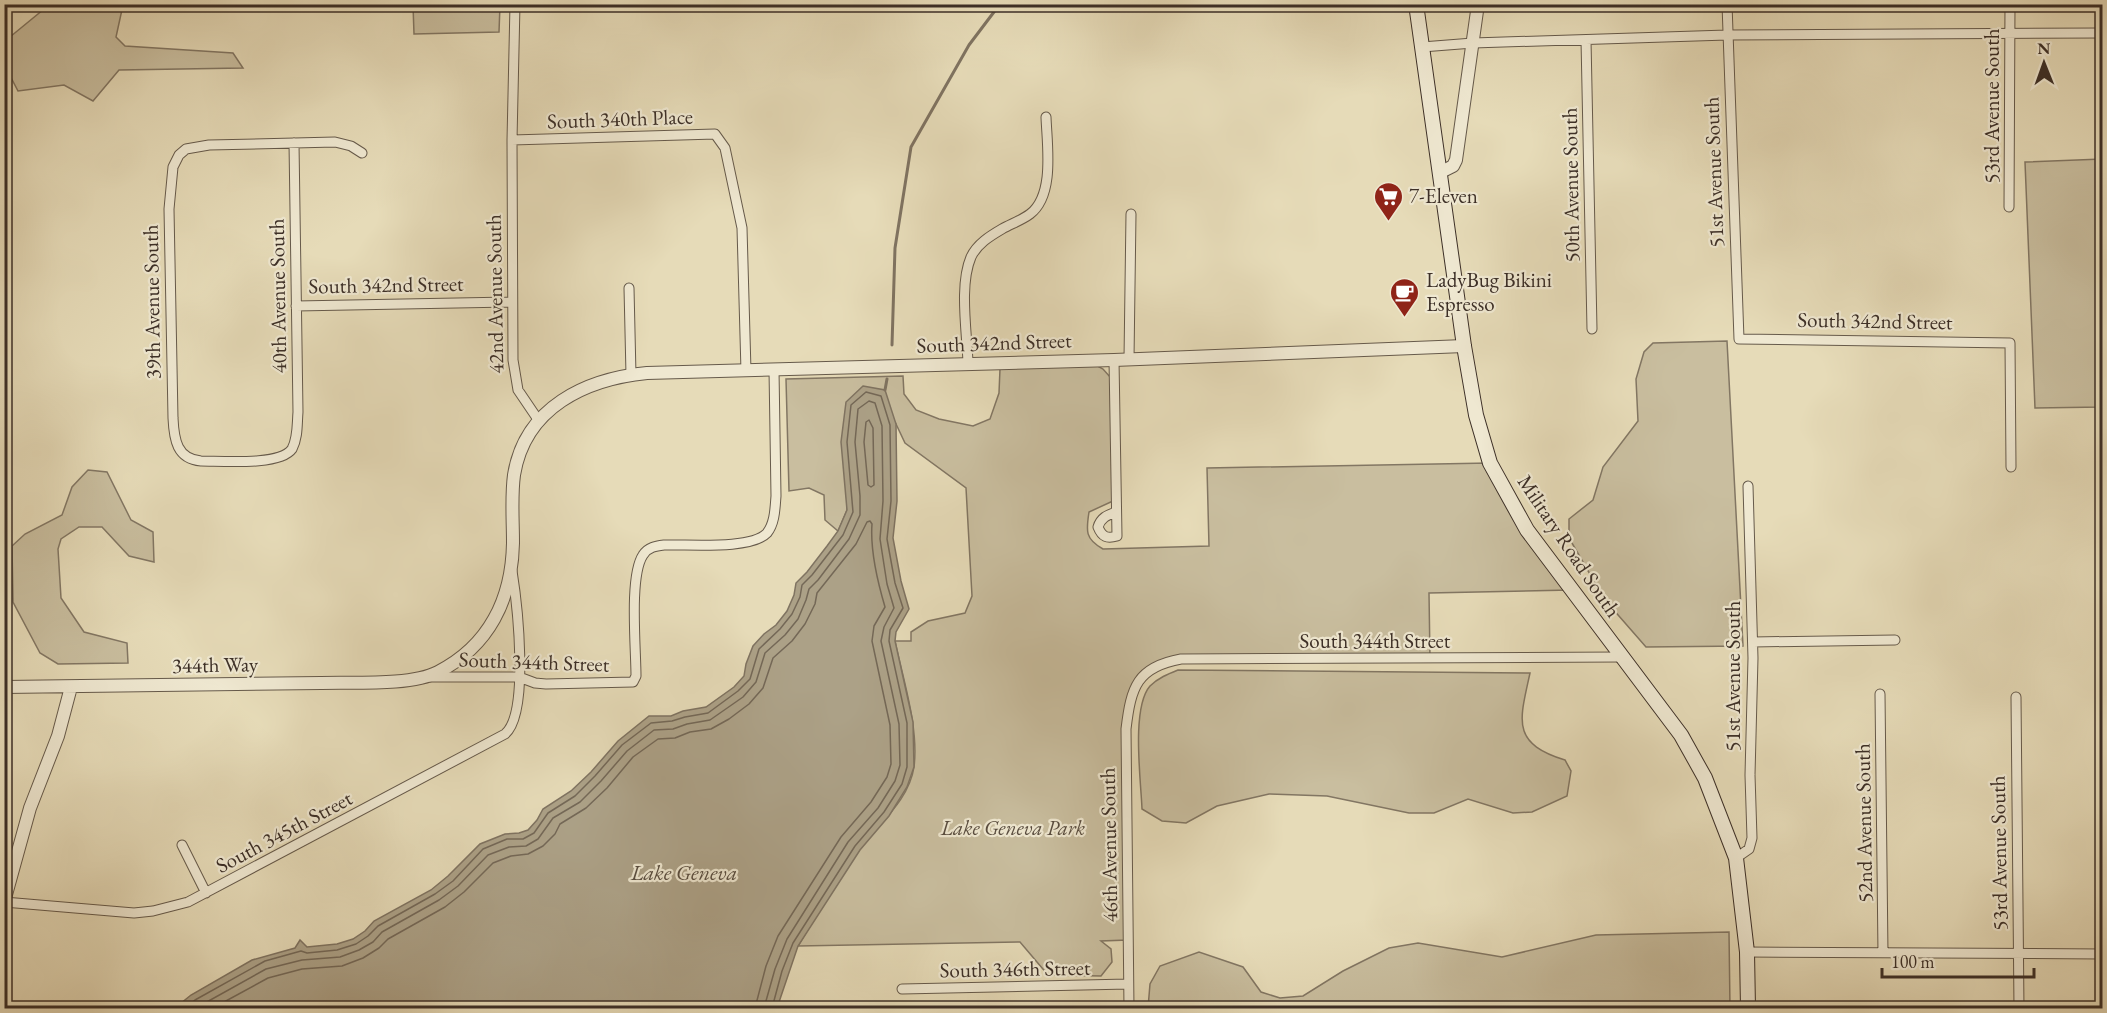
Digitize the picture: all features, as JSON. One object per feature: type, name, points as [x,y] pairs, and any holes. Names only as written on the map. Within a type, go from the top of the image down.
[{"type":"main road","name":"Military Road South","points":[[1416,4],[1464,346],[1476,415],[1490,463],[1527,530],[1680,735],[1705,778],[1736,858],[1747,952],[1748,1008]]},
{"type":"street","name":"42nd Avenue South","points":[[515,4],[512,140],[512,346],[515,381],[522,398],[539,421]]},
{"type":"street","points":[[1441,172],[1453,166],[1456,160],[1478,4]]},
{"type":"street","name":"51st Avenue South","points":[[1727,4],[1739,339]]},
{"type":"street","name":"53rd Avenue South","points":[[2009,207],[2010,4]]},
{"type":"street","points":[[1422,47],[1473,43],[1727,35],[2103,33]]},
{"type":"street","name":"50th Avenue South","points":[[1586,40],[1592,329]]},
{"type":"street","points":[[968,363],[965,288],[971,256],[990,236],[1030,214],[1045,195],[1046,117]]},
{"type":"street","name":"South 340th Place","points":[[512,140],[715,134],[724,146],[742,228],[746,371]]},
{"type":"street","points":[[294,143],[341,143],[362,153]]},
{"type":"street","name":"39th Avenue South","points":[[292,448],[285,456],[275,459],[201,462],[185,456],[177,446],[172,412],[169,208],[170,181],[177,159],[186,149],[203,146],[294,143]]},
{"type":"street","name":"40th Avenue South","points":[[292,448],[296,435],[298,412],[294,143]]},
{"type":"street","points":[[1129,359],[1131,214]]},
{"type":"street","points":[[629,288],[631,375]]},
{"type":"street","name":"South 342nd Street","points":[[296,306],[512,302]]},
{"type":"street","name":"South 342nd Street","points":[[1739,339],[2010,343],[2011,467]]},
{"type":"street","name":"South 342nd Street","points":[[539,421],[556,405],[580,390],[605,380],[631,375],[1114,360],[1464,346]]},
{"type":"street","points":[[1114,360],[1116,512]]},
{"type":"street","name":"South 344th Street","points":[[427,677],[519,677],[546,684],[633,682],[636,676],[636,582],[639,565],[645,552],[653,547],[664,545],[748,542],[762,537],[768,531],[774,517],[775,504],[774,370]]},
{"type":"street","points":[[519,677],[518,624],[511,565],[515,472],[524,446],[539,421]]},
{"type":"street","name":"51st Avenue South","points":[[1736,858],[1749,849],[1752,838],[1750,775],[1753,642],[1748,486]]},
{"type":"street","points":[[427,677],[467,653],[490,628],[500,606],[511,565]]},
{"type":"street","points":[[1753,642],[1895,640]]},
{"type":"street","name":"South 344th Street","points":[[1138,683],[1145,672],[1158,665],[1181,659],[1621,657]]},
{"type":"street","name":"344th Way","points":[[4,687],[399,681],[427,677]]},
{"type":"street","name":"South 345th Street","points":[[4,902],[134,913],[171,907],[206,893],[505,734],[513,725],[518,705],[519,677]]},
{"type":"street","name":"46th Avenue South","points":[[1129,1008],[1126,729],[1131,697],[1138,683]]},
{"type":"street","points":[[4,902],[27,817],[57,740],[71,687]]},
{"type":"street","name":"52nd Avenue South","points":[[1880,694],[1883,952]]},
{"type":"street","name":"53rd Avenue South","points":[[2016,696],[2019,1008]]},
{"type":"street","points":[[182,845],[206,893]]},
{"type":"street","points":[[1747,952],[2103,954]]},
{"type":"street","name":"South 346th Street","points":[[902,989],[1128,984]]},
{"type":"green space","points":[[49,5],[123,5],[116,37],[125,46],[233,53],[243,68],[119,70],[93,101],[64,85],[18,91],[5,66],[5,41]]},
{"type":"green space","points":[[413,5],[500,5],[499,32],[414,34]]},
{"type":"green space","points":[[2102,159],[2102,407],[2035,408],[2025,162]]},
{"type":"green space","points":[[1727,341],[1743,646],[1646,647],[1605,600],[1569,538],[1569,519],[1593,500],[1603,467],[1638,421],[1636,379],[1644,352],[1653,343]]},
{"type":"green space","name":"Lake Geneva Park","points":[[1094,364],[1103,369],[1111,378],[1113,501],[1089,512],[1087,524],[1090,538],[1103,549],[1209,546],[1207,468],[1490,463],[1570,590],[1429,593],[1430,659],[1181,659],[1145,672],[1128,711],[1128,940],[1101,941],[1111,949],[1112,962],[1101,976],[1048,975],[1020,942],[798,946],[851,861],[892,812],[911,779],[914,767],[914,736],[895,641],[911,641],[911,632],[928,621],[965,613],[972,596],[966,488],[905,443],[896,424],[847,497],[847,510],[838,531],[825,520],[824,495],[809,488],[789,491],[786,379],[903,376],[904,394],[916,410],[939,419],[973,426],[990,419],[999,393],[1000,369]]},
{"type":"green space","points":[[88,470],[107,472],[131,520],[153,532],[154,562],[129,556],[102,527],[79,527],[61,539],[58,549],[61,598],[84,632],[127,643],[128,663],[58,664],[40,653],[13,602],[12,546],[25,534],[62,515],[72,487]]},
{"type":"green space","points":[[1178,670],[1530,673],[1522,717],[1523,728],[1535,746],[1565,760],[1571,771],[1567,796],[1532,812],[1513,813],[1468,799],[1434,813],[1409,813],[1327,796],[1269,794],[1217,806],[1186,823],[1162,821],[1142,809],[1139,727],[1144,696],[1150,686],[1160,678]]},
{"type":"green space","points":[[1729,932],[1730,1008],[1148,1008],[1150,984],[1160,966],[1199,952],[1243,967],[1261,992],[1280,998],[1303,996],[1343,971],[1389,948],[1418,943],[1502,957],[1596,935]]},
{"type":"water","name":"Lake Geneva","points":[[863,386],[885,390],[896,424],[897,501],[893,538],[909,609],[896,632],[895,641],[913,722],[914,767],[907,787],[889,816],[860,850],[798,946],[777,1008],[175,1008],[191,995],[252,960],[295,948],[300,940],[307,947],[337,944],[353,939],[374,921],[431,890],[480,844],[505,834],[528,830],[543,809],[571,791],[618,741],[649,716],[671,716],[683,711],[706,707],[734,687],[744,676],[753,646],[776,625],[787,611],[796,583],[838,531],[847,510],[841,442],[846,402]]},
{"type":"waterway","points":[[892,345],[895,248],[911,147],[969,45],[1000,4]]},
{"type":"waterway","points":[[885,390],[887,379]]},
{"type":"place","name":"7-Eleven","points":[[1388,222]]},
{"type":"place","name":"LadyBug Bikini Espresso","points":[[1405,318]]}]
